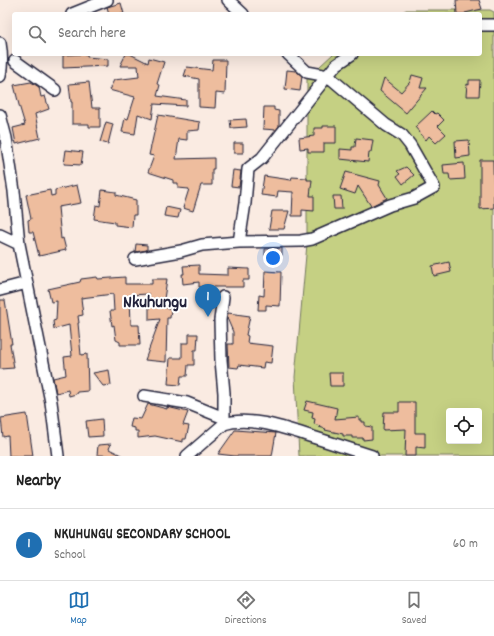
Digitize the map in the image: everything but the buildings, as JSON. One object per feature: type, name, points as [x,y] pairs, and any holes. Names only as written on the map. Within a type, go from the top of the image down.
[{"type":"street","points":[[77,12],[106,0]]},
{"type":"street","points":[[228,0],[242,12]]},
{"type":"street","points":[[482,25],[494,25]]},
{"type":"street","points":[[0,43],[2,52],[1,71]]},
{"type":"street","points":[[135,259],[181,251],[202,245],[239,242],[301,241],[312,239],[390,205],[414,198],[434,187],[410,145],[402,135],[386,125],[328,76],[307,72],[290,56]]},
{"type":"street","points":[[239,242],[248,169],[262,158],[336,65],[349,56]]},
{"type":"street","points":[[1,71],[18,57],[55,90]]},
{"type":"street","points":[[0,115],[6,138],[14,191],[19,244],[51,402],[58,456]]},
{"type":"street","points":[[0,235],[19,244]]},
{"type":"street","points":[[0,290],[27,283]]},
{"type":"street","points":[[186,456],[224,421],[220,320],[223,296]]},
{"type":"street","points":[[144,396],[187,404],[224,421],[274,425],[372,456]]},
{"type":"green space","points":[[406,10],[490,10],[494,12],[494,456],[299,456],[295,377],[307,244],[307,78],[331,56],[482,56],[482,12],[402,12]]},
{"type":"place","name":"NKUHUNGU SECONDARY SCHOOL","points":[[208,317]]},
{"type":"district","name":"Nkuhungu","points":[[155,301]]}]
